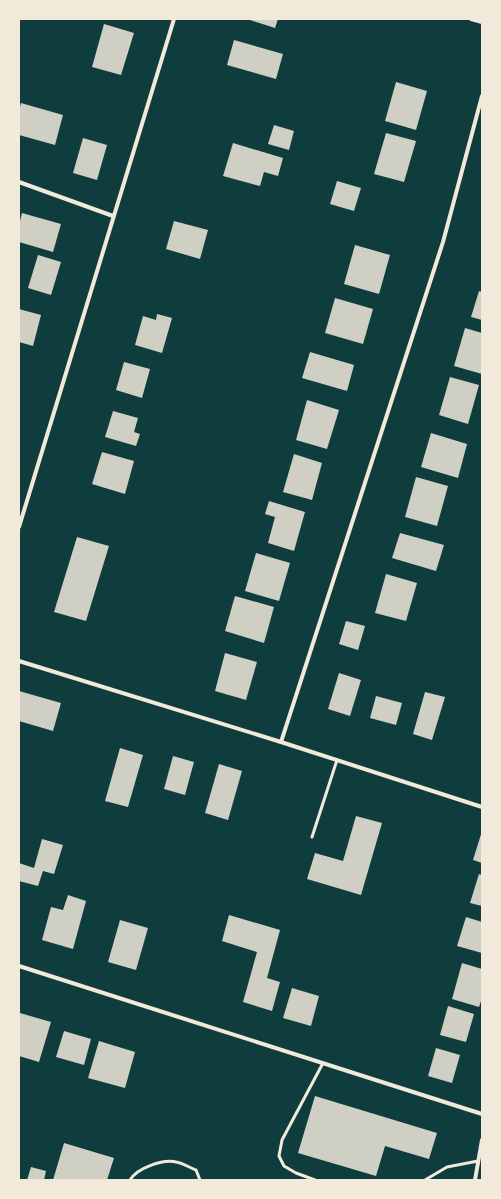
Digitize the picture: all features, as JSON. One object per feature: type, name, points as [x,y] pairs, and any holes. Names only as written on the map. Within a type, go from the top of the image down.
[{"type":"street","points":[[19,527],[20,519],[174,19]]},
{"type":"street","points":[[471,19],[482,22]]},
{"type":"street","points":[[281,742],[443,242],[482,96]]},
{"type":"street","points":[[19,182],[113,216]]},
{"type":"street","points":[[19,661],[482,806]]},
{"type":"street","points":[[19,966],[482,1114]]},
{"type":"street","points":[[476,1180],[482,1140]]},
{"type":"lane","points":[[312,837],[337,760]]},
{"type":"lane","points":[[315,1180],[296,1173],[284,1166],[279,1156],[282,1140],[323,1063]]},
{"type":"lane","points":[[425,1180],[446,1167],[478,1161]]},
{"type":"lane","points":[[130,1180],[133,1176],[151,1164],[175,1162],[196,1170],[200,1180]]},
{"type":"building","points":[[247,19],[278,19],[275,28]]},
{"type":"building","points":[[104,24],[134,33],[121,75],[92,67]]},
{"type":"building","points":[[234,40],[283,54],[276,79],[227,65]]},
{"type":"building","points":[[396,82],[427,91],[416,130],[385,121]]},
{"type":"building","points":[[21,103],[63,115],[55,145],[19,135],[19,111]]},
{"type":"building","points":[[274,125],[294,131],[289,150],[268,144]]},
{"type":"building","points":[[386,133],[416,141],[404,182],[374,174]]},
{"type":"building","points":[[83,138],[107,145],[97,180],[73,173]]},
{"type":"building","points":[[233,143],[283,158],[278,176],[264,172],[260,186],[223,176]]},
{"type":"building","points":[[337,181],[361,188],[354,211],[330,204]]},
{"type":"building","points":[[22,213],[61,224],[53,252],[19,242],[19,225]]},
{"type":"building","points":[[174,221],[208,230],[200,259],[166,249]]},
{"type":"building","points":[[355,245],[390,255],[379,294],[344,284]]},
{"type":"building","points":[[38,255],[61,262],[51,295],[28,288]]},
{"type":"building","points":[[479,291],[482,292],[482,320],[471,317]]},
{"type":"building","points":[[335,298],[373,309],[363,344],[325,333]]},
{"type":"building","points":[[19,309],[41,315],[33,346],[19,342]]},
{"type":"building","points":[[157,314],[172,318],[162,353],[135,345],[143,316],[156,320]]},
{"type":"building","points":[[465,328],[482,333],[482,374],[454,366]]},
{"type":"building","points":[[310,352],[354,365],[347,391],[302,378]]},
{"type":"building","points":[[124,362],[150,369],[142,398],[116,390]]},
{"type":"building","points":[[450,377],[479,385],[468,424],[439,415]]},
{"type":"building","points":[[307,400],[339,410],[327,449],[296,440]]},
{"type":"building","points":[[113,411],[138,418],[134,432],[140,434],[136,446],[105,437]]},
{"type":"building","points":[[431,433],[467,444],[458,478],[421,467]]},
{"type":"building","points":[[102,452],[134,461],[125,494],[92,484]]},
{"type":"building","points":[[294,454],[322,463],[312,500],[283,492]]},
{"type":"building","points":[[416,477],[448,486],[437,526],[405,517]]},
{"type":"building","points":[[269,501],[305,512],[294,551],[268,543],[275,517],[265,514]]},
{"type":"building","points":[[400,533],[444,545],[436,571],[392,558]]},
{"type":"building","points":[[77,537],[109,546],[86,621],[54,612]]},
{"type":"building","points":[[256,553],[290,563],[279,601],[245,591]]},
{"type":"building","points":[[386,574],[417,583],[406,621],[375,613]]},
{"type":"building","points":[[235,596],[274,607],[264,643],[225,631]]},
{"type":"building","points":[[346,621],[365,626],[358,650],[339,644]]},
{"type":"building","points":[[225,653],[257,662],[246,700],[215,691]]},
{"type":"building","points":[[339,673],[361,680],[350,716],[328,709]]},
{"type":"building","points":[[19,691],[61,703],[53,731],[19,721]]},
{"type":"building","points":[[425,692],[445,697],[432,740],[413,734]]},
{"type":"building","points":[[376,696],[402,703],[396,725],[370,718]]},
{"type":"building","points":[[120,748],[143,755],[128,807],[105,801]]},
{"type":"building","points":[[173,756],[194,762],[185,795],[164,789]]},
{"type":"building","points":[[219,764],[242,771],[228,820],[205,813]]},
{"type":"building","points":[[356,816],[382,823],[361,895],[307,879],[315,853],[343,861]]},
{"type":"building","points":[[482,831],[482,863],[473,860]]},
{"type":"building","points":[[42,839],[63,845],[54,874],[43,871],[38,886],[19,881],[19,863],[34,868]]},
{"type":"building","points":[[479,874],[482,875],[482,906],[470,903]]},
{"type":"building","points":[[68,895],[86,901],[73,949],[42,940],[51,907],[63,910]]},
{"type":"building","points":[[229,915],[280,930],[267,978],[280,982],[272,1011],[243,1002],[257,952],[222,941]]},
{"type":"building","points":[[466,917],[482,922],[482,953],[457,946]]},
{"type":"building","points":[[120,920],[148,928],[136,970],[108,962]]},
{"type":"building","points":[[462,963],[482,969],[482,998],[479,1007],[452,999]]},
{"type":"building","points":[[292,988],[319,996],[311,1026],[283,1018]]},
{"type":"building","points":[[448,1006],[474,1014],[466,1042],[440,1035]]},
{"type":"building","points":[[20,1013],[51,1022],[39,1062],[19,1056]]},
{"type":"building","points":[[64,1031],[91,1039],[84,1065],[56,1057]]},
{"type":"building","points":[[99,1041],[135,1052],[125,1088],[88,1078]]},
{"type":"building","points":[[436,1048],[460,1055],[452,1083],[428,1076]]},
{"type":"building","points":[[315,1096],[437,1133],[429,1159],[385,1146],[376,1176],[298,1153]]},
{"type":"building","points":[[64,1143],[114,1158],[107,1180],[53,1180]]},
{"type":"building","points":[[31,1167],[46,1171],[44,1180],[27,1180]]}]
